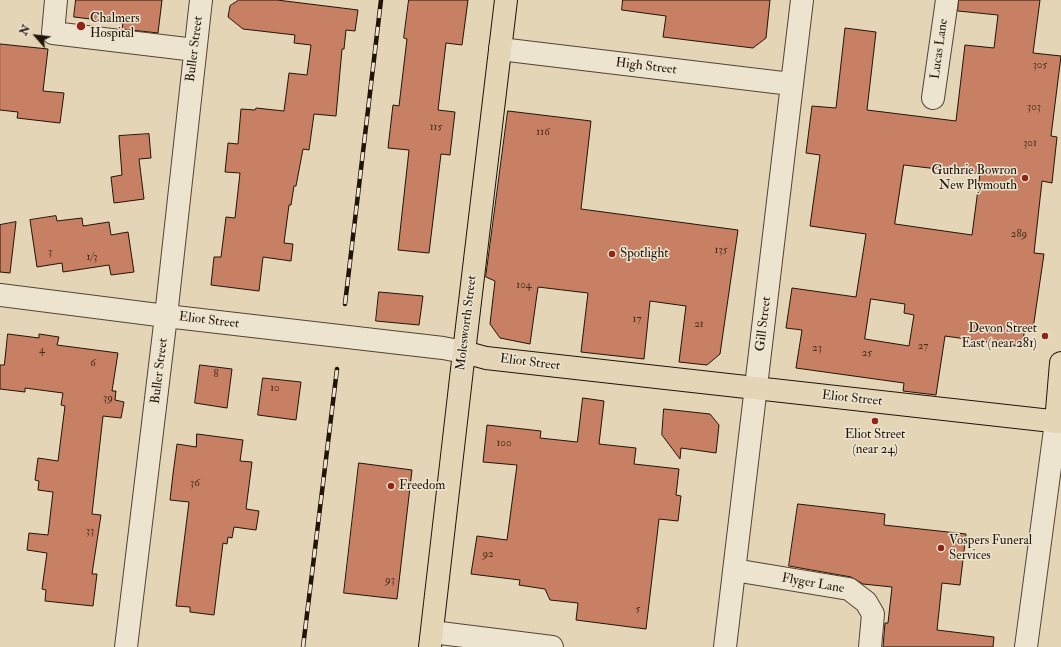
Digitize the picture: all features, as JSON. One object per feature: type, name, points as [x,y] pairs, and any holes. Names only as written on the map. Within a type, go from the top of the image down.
[{"type":"main road","name":"Molesworth Street","points":[[431,640],[506,0]]},
{"type":"main road","name":"Eliot Street","points":[[464,352],[486,358],[1059,422]]},
{"type":"main road","points":[[1059,422],[1061,363]]},
{"type":"street","points":[[56,0],[53,33],[195,50]]},
{"type":"street","name":"Buller Street","points":[[126,647],[166,316],[201,0]]},
{"type":"street","name":"Gill Street","points":[[725,647],[802,0]]},
{"type":"street","name":"Lucas Lane","points":[[933,98],[947,0]]},
{"type":"street","name":"High Street","points":[[500,49],[791,84]]},
{"type":"street","name":"Eliot Street","points":[[0,295],[435,347],[464,352]]},
{"type":"street","points":[[1026,647],[1059,422]]},
{"type":"street","name":"Flyger Lane","points":[[734,570],[849,589],[866,602],[873,614],[870,647]]},
{"type":"street","points":[[431,640],[552,647]]},
{"type":"building","points":[[76,0],[162,0],[158,33],[122,29],[123,23],[74,17]]},
{"type":"building","points":[[239,0],[277,0],[358,10],[355,31],[346,30],[344,49],[342,49],[336,116],[314,114],[309,150],[303,149],[296,186],[294,186],[291,205],[289,205],[284,243],[293,244],[291,261],[263,257],[259,291],[211,285],[214,257],[221,257],[226,217],[235,218],[240,173],[225,172],[228,143],[238,144],[241,109],[255,110],[256,108],[284,111],[289,73],[307,75],[311,45],[294,43],[295,35],[243,29],[228,17],[230,6]]},
{"type":"building","points":[[409,0],[468,0],[462,45],[446,43],[438,110],[455,112],[450,155],[441,154],[429,253],[398,250],[409,150],[388,148],[393,105],[399,106],[407,39],[404,38]]},
{"type":"building","points":[[623,0],[770,0],[766,38],[753,48],[663,37],[666,16],[622,10]]},
{"type":"building","points":[[959,0],[1040,0],[1033,53],[1061,56],[1051,136],[1057,137],[1052,183],[1042,181],[1034,253],[1044,254],[1033,329],[1025,328],[1022,347],[945,336],[936,395],[903,391],[904,383],[796,368],[802,330],[786,328],[792,288],[856,297],[866,234],[810,226],[820,155],[806,153],[812,106],[836,108],[845,28],[876,32],[867,110],[956,121],[965,45],[994,48],[998,15],[958,11]],"holes":[[[904,165],[980,174],[972,235],[895,224]],[[871,299],[905,304],[904,313],[914,315],[909,346],[865,339]]]},
{"type":"building","points":[[0,44],[48,49],[43,91],[64,93],[60,123],[17,118],[18,112],[0,110]]},
{"type":"building","name":"Spotlight","points":[[508,111],[591,121],[581,209],[738,230],[720,354],[707,365],[679,362],[686,306],[650,301],[644,359],[581,352],[588,293],[538,287],[530,344],[500,338],[490,324],[495,281],[486,277]]},
{"type":"building","points":[[149,134],[151,158],[139,159],[144,199],[114,203],[111,177],[122,175],[119,136]]},
{"type":"building","points":[[56,216],[57,221],[82,218],[83,226],[109,222],[111,235],[128,232],[134,272],[111,275],[109,265],[63,272],[62,263],[37,267],[30,220]]},
{"type":"building","points":[[16,222],[10,273],[0,272],[0,225]]},
{"type":"building","points":[[379,292],[423,296],[419,325],[376,321]]},
{"type":"building","points":[[8,334],[39,338],[39,334],[59,337],[57,345],[118,353],[112,391],[116,391],[115,400],[124,402],[121,418],[103,416],[92,514],[101,515],[92,574],[97,574],[93,606],[45,601],[46,590],[42,589],[47,553],[27,550],[29,533],[48,535],[53,492],[38,490],[39,481],[35,480],[38,458],[58,461],[65,406],[61,405],[63,393],[25,388],[25,392],[0,389],[0,365],[4,365]]},
{"type":"building","points":[[200,365],[232,369],[227,408],[195,403]]},
{"type":"building","points":[[263,378],[301,382],[296,420],[258,415]]},
{"type":"building","points":[[583,398],[604,401],[599,444],[636,448],[634,464],[679,469],[676,495],[681,496],[678,521],[659,519],[646,629],[576,620],[578,603],[550,600],[545,589],[519,585],[520,580],[471,574],[477,536],[507,540],[517,465],[483,462],[487,425],[541,431],[540,438],[577,442]]},
{"type":"building","points":[[664,409],[710,414],[719,425],[716,453],[681,448],[680,459],[662,435]]},
{"type":"building","points":[[197,434],[243,440],[240,461],[252,462],[246,509],[259,511],[256,530],[234,527],[232,538],[228,537],[227,544],[223,543],[214,615],[190,612],[190,607],[176,606],[189,502],[170,500],[173,474],[177,444],[196,447]]},
{"type":"building","points":[[359,463],[412,470],[397,599],[344,593]]},
{"type":"building","points":[[798,504],[885,514],[884,525],[966,534],[960,585],[942,583],[937,630],[994,637],[993,647],[883,647],[885,623],[888,623],[892,587],[863,584],[851,577],[789,566]]},
{"type":"railway","points":[[345,304],[381,0]]},
{"type":"railway","points":[[303,647],[337,369]]},
{"type":"place","name":"Chalmers Hospital","points":[[81,26]]},
{"type":"place","name":"Guthrie Bowron New Plymouth","points":[[1025,178]]},
{"type":"place","name":"Spotlight","points":[[612,254]]},
{"type":"place","name":"Devon Street East (near 281)","points":[[1045,336]]},
{"type":"place","name":"Eliot Street (near 24)","points":[[875,421]]},
{"type":"place","name":"Freedom","points":[[391,486]]},
{"type":"place","name":"Vospers Funeral Services","points":[[941,548]]}]
